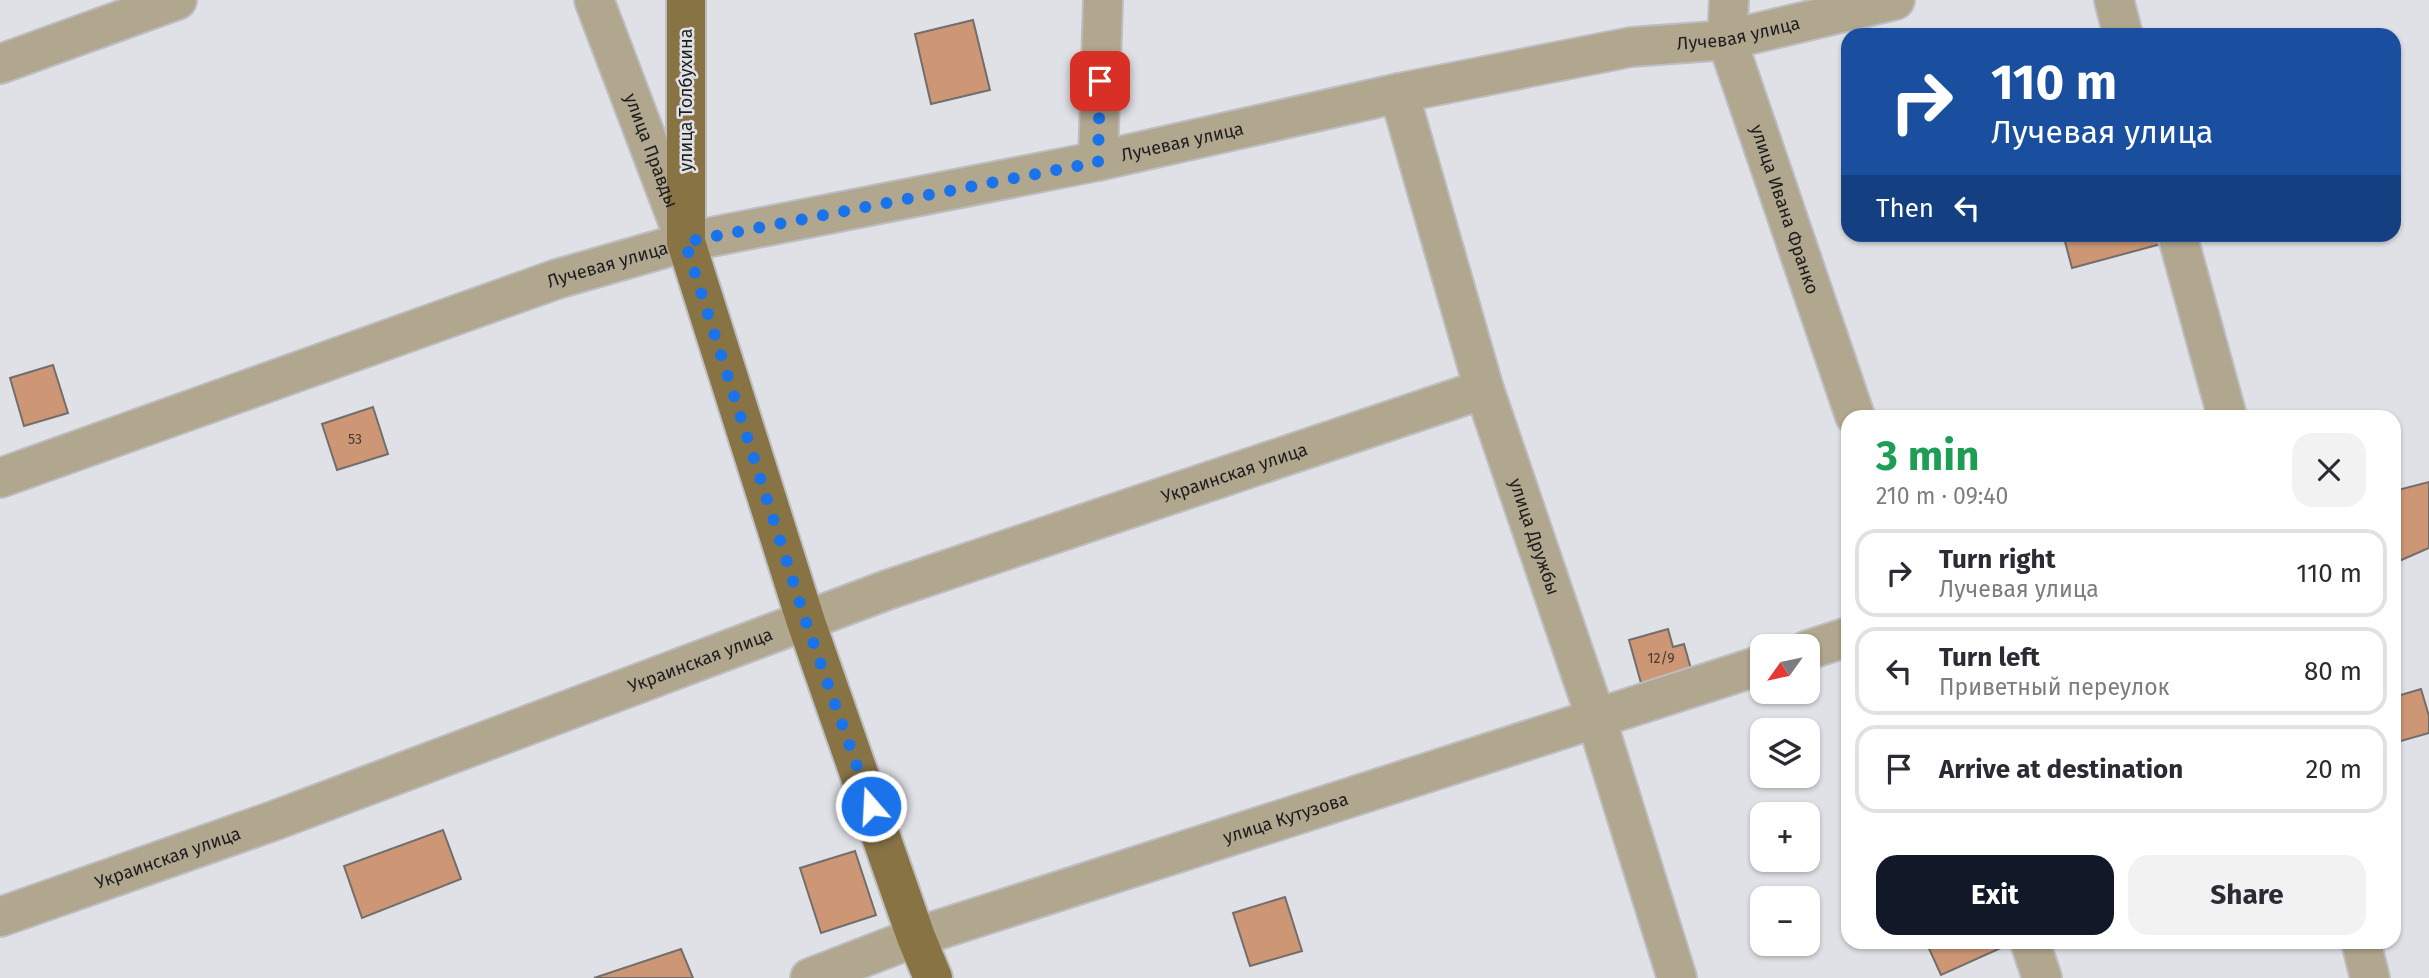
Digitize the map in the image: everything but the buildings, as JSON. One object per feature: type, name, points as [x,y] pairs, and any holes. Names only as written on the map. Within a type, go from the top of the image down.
[{"type":"main road","name":"улица Толбухина","points":[[685,242],[686,0]]},
{"type":"main road","name":"улица Правды","points":[[685,242],[806,622],[916,937],[933,978]]},
{"type":"street","points":[[0,64],[177,0]]},
{"type":"street","name":"улица Правды","points":[[593,0],[685,242]]},
{"type":"street","points":[[1098,162],[1102,0]]},
{"type":"street","name":"улица Ивана Франко","points":[[1729,0],[1727,40],[1853,410]]},
{"type":"street","name":"Лучевая улица","points":[[0,478],[557,279],[685,242],[1098,162],[1399,93],[1631,47],[1727,40],[1895,0]]},
{"type":"street","points":[[2114,0],[2121,28]]},
{"type":"street","name":"улица Дружбы","points":[[1399,93],[1484,389],[1596,718],[1677,978]]},
{"type":"street","points":[[2179,242],[2225,410]]},
{"type":"street","name":"Украинская улица","points":[[0,917],[273,821],[887,590],[1484,389]]},
{"type":"street","points":[[1820,646],[1841,639]]},
{"type":"street","name":"улица Кутузова","points":[[810,978],[916,937],[1750,669]]},
{"type":"street","points":[[2032,949],[2042,978]]},
{"type":"street","points":[[2363,949],[2370,978]]},
{"type":"route","points":[[871,806],[806,622],[685,242],[1098,162],[1100,81]]}]
